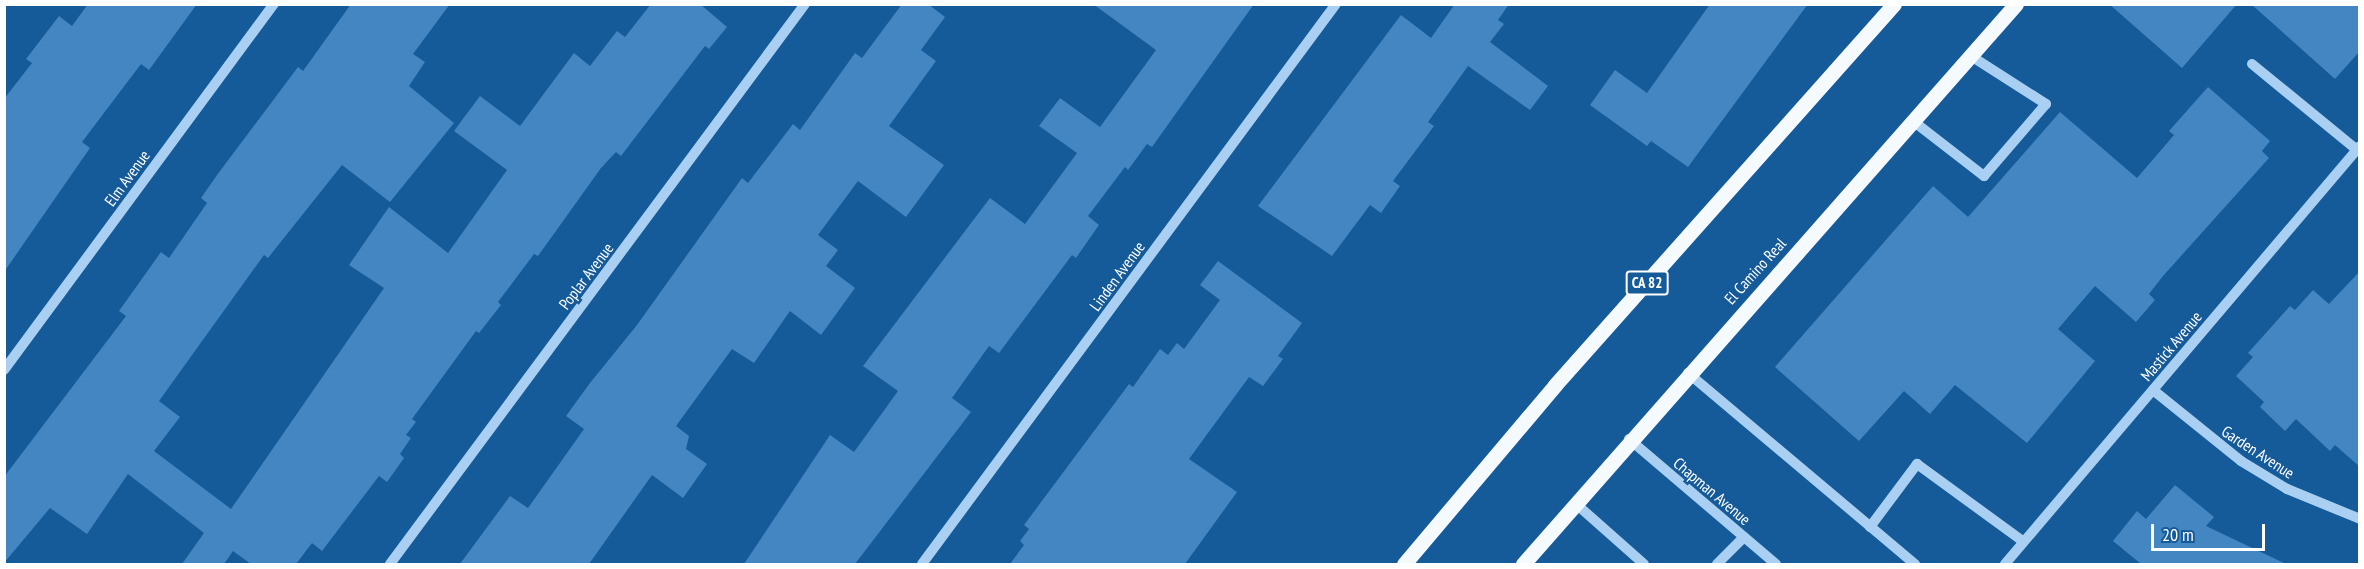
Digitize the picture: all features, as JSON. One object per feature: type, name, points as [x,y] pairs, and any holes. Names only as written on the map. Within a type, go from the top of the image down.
[{"type":"main road","name":"CA 82","points":[[1404,564],[1555,385],[1894,4]]},
{"type":"main road","name":"El Camino Real","points":[[1522,564],[1629,439],[2016,4]]},
{"type":"street","name":"Elm Avenue","points":[[4,369],[274,4]]},
{"type":"street","name":"Poplar Avenue","points":[[390,564],[805,4]]},
{"type":"street","name":"Linden Avenue","points":[[922,564],[1336,4]]},
{"type":"street","points":[[1913,121],[1984,176],[2046,104],[1971,56]]},
{"type":"street","points":[[2252,64],[2358,148]]},
{"type":"street","name":"Mastick Avenue","points":[[2005,564],[2358,148]]},
{"type":"street","points":[[1688,373],[1915,564]]},
{"type":"street","name":"Garden Avenue","points":[[2153,390],[2241,461],[2287,489],[2360,519]]},
{"type":"street","name":"Chapman Avenue","points":[[1629,439],[1776,564]]},
{"type":"street","points":[[1870,527],[1917,464],[2024,542]]},
{"type":"street","points":[[1575,503],[1644,564]]},
{"type":"street","points":[[1717,564],[1744,537]]},
{"type":"building","points":[[88,4],[197,4],[149,70],[141,64],[82,142],[90,148],[4,272],[4,99],[32,63],[26,59],[59,16],[72,26]]},
{"type":"building","points":[[351,4],[450,4],[413,54],[425,62],[409,86],[454,123],[390,202],[342,165],[268,258],[264,255],[159,401],[180,417],[154,451],[231,509],[384,288],[349,265],[389,207],[448,253],[507,170],[454,131],[480,96],[520,126],[574,53],[590,66],[617,31],[625,37],[651,4],[700,4],[727,27],[709,49],[705,46],[621,156],[616,152],[601,168],[538,256],[534,254],[498,302],[501,305],[479,333],[476,331],[412,419],[416,422],[406,435],[411,438],[400,454],[404,458],[387,482],[379,476],[322,551],[312,543],[296,564],[251,564],[233,551],[224,564],[182,564],[204,533],[128,474],[87,534],[50,508],[4,563],[4,477],[126,316],[119,311],[161,252],[169,258],[207,203],[201,198],[217,175],[298,67],[303,71]]},
{"type":"building","points":[[902,4],[928,4],[945,17],[921,50],[936,61],[889,126],[944,165],[906,217],[858,181],[818,235],[838,250],[826,266],[855,288],[821,335],[790,311],[754,363],[732,349],[676,426],[689,436],[686,449],[707,464],[683,498],[652,475],[589,564],[460,564],[510,496],[528,508],[584,429],[566,416],[637,325],[742,178],[748,183],[793,124],[800,130],[855,53],[862,58]]},
{"type":"building","points":[[1093,4],[1254,4],[1152,147],[1147,144],[1128,170],[1125,167],[1088,216],[1099,225],[1076,258],[1072,255],[999,353],[989,346],[952,398],[971,412],[855,564],[744,564],[830,435],[854,452],[898,391],[863,366],[990,198],[1025,224],[1077,153],[1039,126],[1060,98],[1100,127],[1156,50]]},
{"type":"building","points":[[1455,4],[1509,4],[1498,20],[1504,24],[1490,42],[1548,86],[1530,110],[1468,66],[1428,122],[1434,126],[1393,181],[1400,186],[1381,213],[1370,205],[1332,256],[1258,206],[1401,15],[1431,38]]},
{"type":"building","points":[[1710,4],[1808,4],[1688,167],[1651,141],[1647,146],[1590,105],[1615,70],[1647,93]]},
{"type":"building","points":[[2109,4],[2237,4],[2182,68]]},
{"type":"building","points":[[2251,4],[2360,4],[2360,51],[2335,79]]},
{"type":"building","points":[[2208,87],[2270,141],[2262,151],[2269,158],[2163,276],[2149,294],[2155,300],[2136,322],[2095,286],[2058,329],[2095,361],[2027,443],[1955,385],[1930,414],[1904,391],[1859,441],[1775,367],[1933,186],[1968,217],[2060,112],[2137,178],[2174,135],[2169,131]]},
{"type":"building","points":[[1218,261],[1302,323],[1278,356],[1283,359],[1263,386],[1249,377],[1189,459],[1237,492],[1185,564],[1010,564],[1024,545],[1020,541],[1029,529],[1024,525],[1129,384],[1133,387],[1160,349],[1168,355],[1177,343],[1184,349],[1220,300],[1200,285]]},
{"type":"building","points":[[2360,271],[2360,467],[2335,445],[2330,451],[2296,419],[2285,431],[2260,407],[2264,402],[2236,376],[2253,357],[2248,353],[2290,306],[2295,310],[2313,290],[2329,304]]},
{"type":"building","points":[[2175,485],[2214,517],[2206,526],[2286,564],[2141,564],[2113,541],[2137,511],[2146,519]]}]
